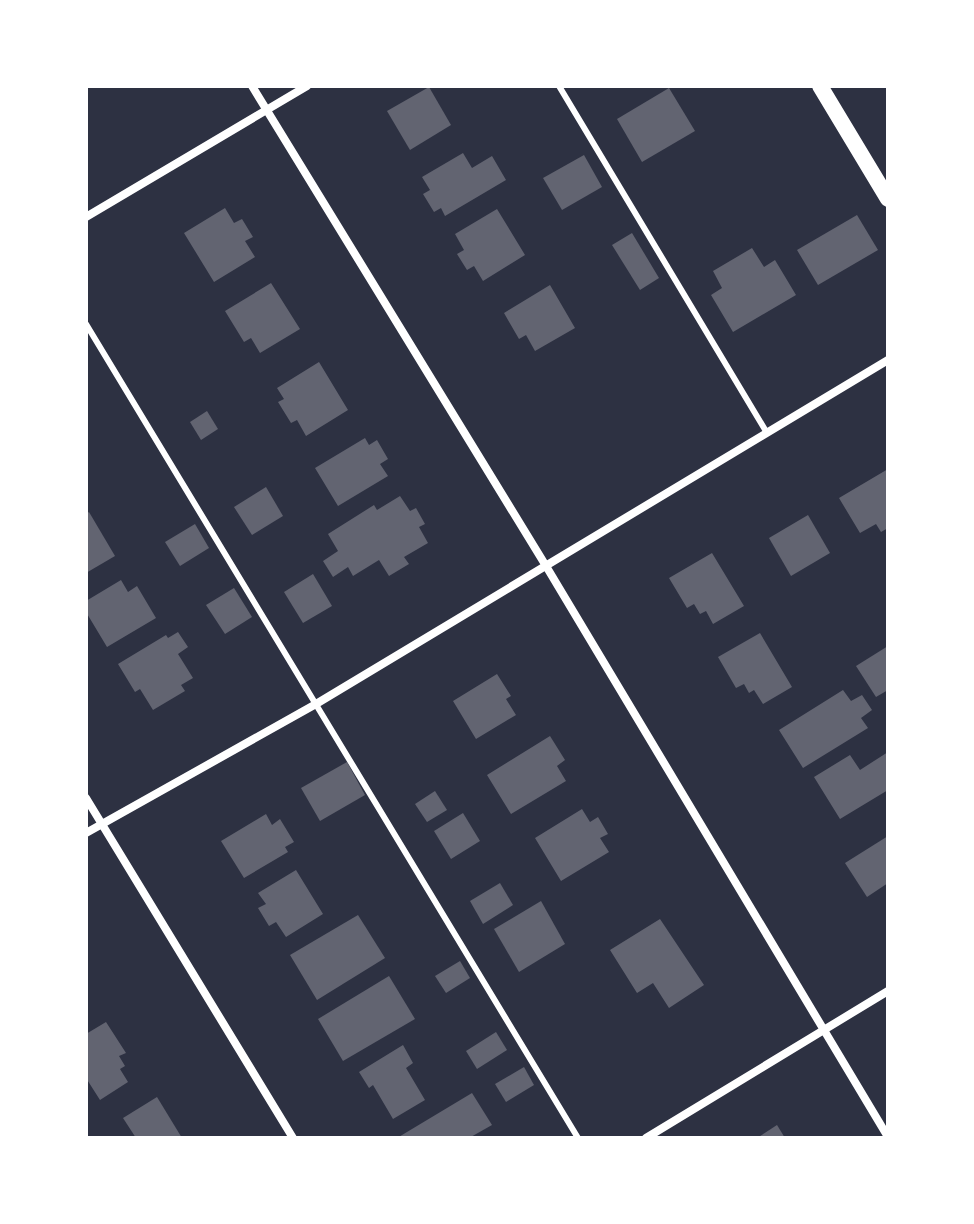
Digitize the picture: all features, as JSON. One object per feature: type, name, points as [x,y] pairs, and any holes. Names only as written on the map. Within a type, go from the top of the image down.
[{"type":"main road","points":[[820,86],[888,199]]},
{"type":"street","points":[[252,86],[546,566],[888,1137]]},
{"type":"street","points":[[86,217],[307,86]]},
{"type":"street","points":[[86,833],[316,704],[888,360]]},
{"type":"street","points":[[86,798],[293,1138]]},
{"type":"street","points":[[646,1138],[888,991]]},
{"type":"lane","points":[[559,86],[767,433]]},
{"type":"lane","points":[[86,324],[578,1138]]},
{"type":"building","points":[[429,87],[451,125],[410,150],[387,111]]},
{"type":"building","points":[[669,88],[695,131],[642,162],[617,119]]},
{"type":"building","points":[[463,153],[472,168],[492,156],[506,180],[445,216],[441,208],[434,212],[423,194],[430,190],[422,177]]},
{"type":"building","points":[[584,155],[602,187],[562,210],[543,178]]},
{"type":"building","points":[[225,208],[234,223],[242,219],[253,237],[245,241],[255,257],[214,282],[184,233]]},
{"type":"building","points":[[497,209],[525,255],[483,281],[474,266],[467,270],[457,254],[464,250],[455,234]]},
{"type":"building","points":[[857,215],[878,250],[818,285],[797,250]]},
{"type":"building","points":[[632,233],[659,278],[640,290],[612,245]]},
{"type":"building","points":[[752,248],[764,267],[775,260],[796,295],[733,332],[711,295],[722,288],[713,271]]},
{"type":"building","points":[[271,283],[300,329],[260,353],[251,338],[244,342],[225,311]]},
{"type":"building","points":[[550,285],[575,328],[535,351],[526,335],[519,339],[504,313]]},
{"type":"building","points":[[319,362],[348,410],[306,436],[297,420],[291,423],[278,402],[284,399],[277,388]]},
{"type":"building","points":[[207,411],[218,429],[201,440],[190,422]]},
{"type":"building","points":[[365,438],[369,445],[377,440],[388,459],[380,464],[388,476],[338,506],[315,468]]},
{"type":"building","points":[[888,469],[888,528],[881,532],[876,524],[860,533],[839,498]]},
{"type":"building","points":[[266,487],[283,516],[252,535],[234,507]]},
{"type":"building","points":[[400,496],[410,511],[416,508],[425,524],[419,527],[428,543],[404,557],[409,564],[389,576],[379,560],[353,576],[348,567],[333,577],[323,561],[338,551],[328,534],[374,505],[377,510]]},
{"type":"building","points":[[89,512],[115,556],[86,573],[86,514]]},
{"type":"building","points":[[808,515],[830,553],[791,576],[769,538]]},
{"type":"building","points":[[195,524],[209,548],[180,566],[165,542]]},
{"type":"building","points":[[712,553],[744,606],[713,624],[706,611],[700,614],[694,604],[687,608],[669,578]]},
{"type":"building","points":[[313,574],[332,606],[303,623],[284,592]]},
{"type":"building","points":[[121,580],[128,592],[137,586],[156,618],[107,647],[86,612],[86,601]]},
{"type":"building","points":[[234,588],[252,617],[225,634],[206,605]]},
{"type":"building","points":[[178,632],[188,647],[178,654],[193,678],[181,685],[185,691],[153,710],[140,689],[135,692],[118,664],[166,635],[168,638]]},
{"type":"building","points":[[760,633],[792,687],[763,704],[754,690],[749,693],[744,684],[736,688],[718,657]]},
{"type":"building","points":[[888,646],[888,690],[876,697],[856,666]]},
{"type":"building","points":[[497,674],[511,696],[506,699],[516,715],[476,739],[453,701]]},
{"type":"building","points":[[843,690],[851,701],[862,695],[872,710],[861,718],[868,728],[803,768],[779,730]]},
{"type":"building","points":[[550,736],[565,760],[557,766],[566,781],[511,814],[487,775]]},
{"type":"building","points":[[888,752],[888,790],[840,819],[814,777],[850,755],[860,770]]},
{"type":"building","points":[[347,762],[365,795],[320,821],[301,788]]},
{"type":"building","points":[[435,791],[447,810],[427,822],[415,804]]},
{"type":"building","points":[[582,809],[590,822],[598,817],[608,834],[600,838],[609,852],[561,881],[535,838]]},
{"type":"building","points":[[463,813],[480,841],[451,859],[434,831]]},
{"type":"building","points":[[266,814],[272,825],[280,819],[294,842],[285,847],[288,852],[244,878],[221,841]]},
{"type":"building","points":[[888,836],[888,883],[867,897],[845,863]]},
{"type":"building","points":[[296,870],[323,914],[286,937],[276,922],[269,926],[258,908],[266,904],[258,893]]},
{"type":"building","points":[[500,883],[513,905],[483,924],[470,901]]},
{"type":"building","points":[[541,901],[565,944],[519,972],[494,929]]},
{"type":"building","points":[[358,915],[385,958],[317,1000],[290,955]]},
{"type":"building","points":[[660,919],[704,985],[669,1008],[653,983],[637,993],[610,950]]},
{"type":"building","points":[[460,961],[470,978],[446,993],[435,976]]},
{"type":"building","points":[[389,976],[415,1019],[343,1061],[318,1019]]},
{"type":"building","points":[[106,1022],[126,1053],[119,1056],[125,1066],[120,1069],[128,1082],[100,1100],[86,1078],[86,1034]]},
{"type":"building","points":[[496,1032],[507,1050],[477,1069],[466,1051]]},
{"type":"building","points":[[403,1045],[413,1063],[406,1068],[425,1100],[393,1119],[373,1085],[369,1088],[359,1072]]},
{"type":"building","points":[[524,1067],[534,1085],[506,1102],[495,1084]]},
{"type":"building","points":[[472,1093],[492,1125],[469,1138],[397,1138]]},
{"type":"building","points":[[157,1097],[182,1138],[136,1138],[123,1118]]},
{"type":"building","points":[[777,1125],[785,1138],[757,1138]]}]
